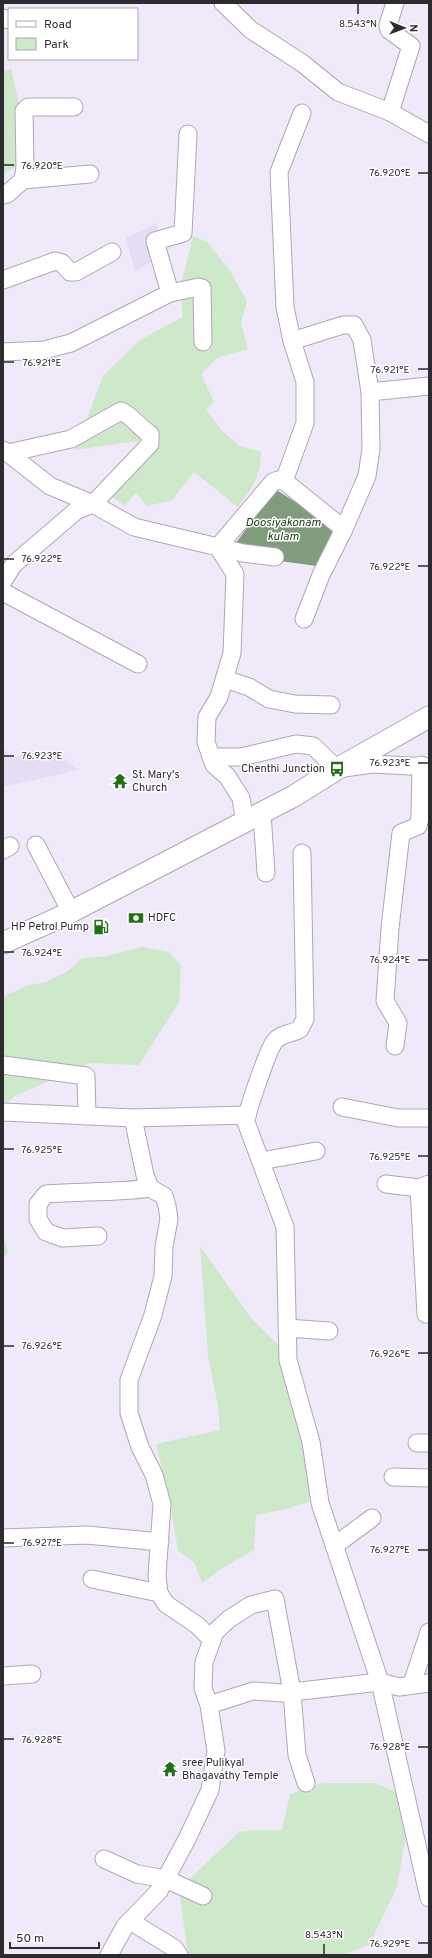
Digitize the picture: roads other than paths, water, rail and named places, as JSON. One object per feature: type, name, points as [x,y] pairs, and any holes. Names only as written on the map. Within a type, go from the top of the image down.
[{"type":"main road","points":[[3,943],[71,912],[308,788],[336,769],[429,717]]},
{"type":"street","points":[[223,3],[251,30],[302,64],[338,92],[390,112],[429,134]]},
{"type":"street","points":[[390,112],[411,46],[389,30],[388,25],[395,3]]},
{"type":"street","points":[[23,180],[25,167],[24,110],[28,108],[74,107]]},
{"type":"street","points":[[284,481],[305,423],[305,382],[292,341],[284,307],[279,172],[302,113]]},
{"type":"street","points":[[170,292],[155,241],[183,233],[188,134]]},
{"type":"street","points":[[3,195],[7,194],[23,180],[90,174]]},
{"type":"street","points":[[3,280],[55,261],[62,263],[70,272],[76,272],[112,252]]},
{"type":"street","points":[[3,352],[44,350],[71,343],[170,292],[199,286],[202,288],[203,342]]},
{"type":"street","points":[[292,341],[343,326],[354,325],[362,340],[370,392],[371,448],[366,476],[344,529],[321,575],[304,619]]},
{"type":"street","points":[[370,392],[429,386]]},
{"type":"street","points":[[3,581],[14,564],[77,510],[92,504],[150,444],[150,434],[140,427],[125,412],[121,411],[71,439],[5,452]]},
{"type":"street","points":[[5,452],[50,486],[92,504],[134,527],[243,553],[275,557]]},
{"type":"street","points":[[218,547],[273,482],[278,480],[284,481],[344,529]]},
{"type":"street","points":[[218,547],[235,574],[232,654],[219,696],[207,717],[206,742],[214,764],[226,776],[253,817],[266,873]]},
{"type":"street","points":[[3,592],[138,664]]},
{"type":"street","points":[[225,679],[249,687],[269,699],[295,704],[330,705]]},
{"type":"street","points":[[211,757],[241,757],[296,744],[313,746],[336,769],[372,764],[425,766],[418,826],[401,833],[390,928],[385,1001],[398,1022],[395,1046]]},
{"type":"street","points":[[36,845],[71,912]]},
{"type":"street","points":[[302,853],[305,1019],[300,1029],[282,1036],[273,1043],[247,1115],[246,1122],[285,1227],[288,1360],[311,1442],[320,1503],[380,1682],[429,1898]]},
{"type":"street","points":[[3,1065],[86,1076],[87,1116]]},
{"type":"street","points":[[342,1107],[398,1118],[429,1118]]},
{"type":"street","points":[[3,1112],[133,1118],[247,1115]]},
{"type":"street","points":[[133,1118],[145,1174],[150,1188]]},
{"type":"street","points":[[261,1161],[316,1151]]},
{"type":"street","points":[[386,1184],[424,1186],[426,1314],[429,1314]]},
{"type":"street","points":[[98,1236],[63,1238],[46,1232],[38,1220],[38,1204],[46,1194],[79,1191],[128,1191],[150,1188],[164,1196],[169,1219],[164,1248],[163,1276],[153,1315],[129,1380],[129,1413],[140,1446],[154,1475],[162,1504],[157,1576],[159,1593],[166,1604],[197,1625],[212,1640]]},
{"type":"street","points":[[287,1328],[329,1331]]},
{"type":"street","points":[[393,1476],[429,1478]]},
{"type":"street","points":[[334,1546],[372,1518]]},
{"type":"street","points":[[3,1538],[87,1535],[160,1542]]},
{"type":"street","points":[[92,1578],[159,1593]]},
{"type":"street","points":[[109,1955],[125,1926],[159,1891],[187,1840],[210,1790],[216,1751],[209,1705],[204,1688],[204,1662],[214,1632],[229,1619],[251,1605],[275,1599],[292,1692],[297,1755],[306,1783]]},
{"type":"street","points":[[412,1684],[429,1632]]},
{"type":"street","points":[[3,1676],[32,1674]]},
{"type":"street","points":[[209,1705],[253,1691],[283,1693],[380,1682],[399,1687],[412,1684],[429,1683]]},
{"type":"street","points":[[104,1859],[137,1874],[166,1879],[203,1896]]},
{"type":"street","points":[[130,1921],[174,1948],[179,1955]]},
{"type":"water","name":"Doosiyakonam kulam","points":[[275,489],[336,528],[317,566],[228,554]]},
{"type":"place","name":"Chenthi Junction","points":[[337,769]]},
{"type":"place","name":"St. Mary's Church","points":[[120,781]]},
{"type":"place","name":"HDFC","points":[[136,918]]},
{"type":"place","name":"HP Petrol Pump","points":[[101,927]]},
{"type":"place","name":"sree Pulikyal Bhagavathy Temple","points":[[170,1769]]}]
